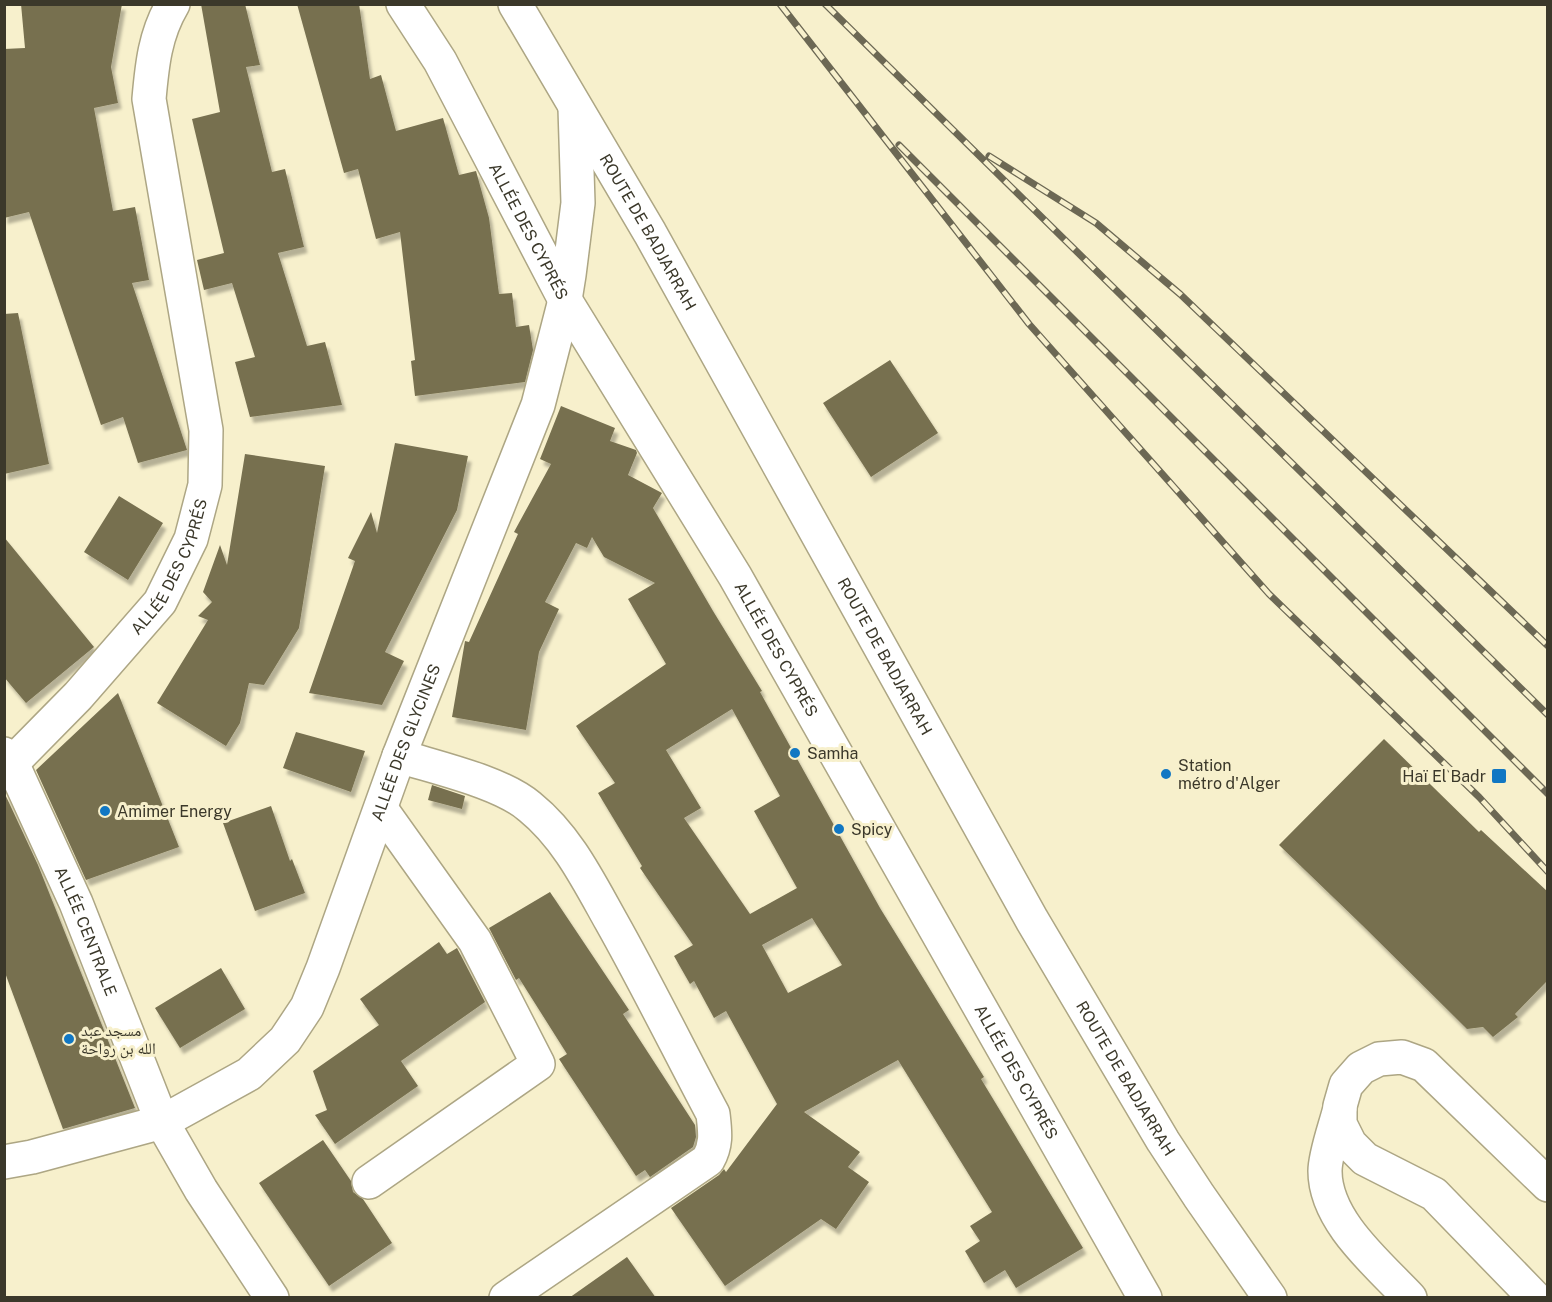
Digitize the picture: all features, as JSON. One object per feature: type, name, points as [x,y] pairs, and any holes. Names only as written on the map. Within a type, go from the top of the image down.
[{"type":"street","name":"ALLÉE DES CYPRÉS","points":[[7,762],[78,696],[160,602],[192,539],[206,485],[206,430],[148,99],[153,52],[166,16],[173,4]]},
{"type":"street","name":"ALLÉE DES CYPRÉS","points":[[403,4],[440,61],[565,300],[735,576],[1145,1298]]},
{"type":"street","name":"ROUTE DE BADJARRAH","points":[[515,4],[650,233],[1038,929],[1163,1141],[1198,1196],[1270,1298]]},
{"type":"street","name":"ALLÉE DES GLYCINES","points":[[4,1162],[32,1157],[162,1122],[249,1074],[285,1040],[307,1007],[316,988],[399,756],[538,405],[565,300],[578,203],[575,108]]},
{"type":"street","points":[[399,756],[501,790],[529,806],[553,829],[579,863],[713,1114],[716,1137],[714,1149],[708,1160],[506,1298]]},
{"type":"street","name":"ALLÉE CENTRALE","points":[[7,762],[76,903],[162,1122],[201,1190],[272,1298]]},
{"type":"street","points":[[369,1182],[538,1064],[476,941],[381,809]]},
{"type":"street","points":[[1410,1298],[1355,1240],[1329,1200],[1325,1170],[1340,1106],[1346,1085],[1361,1068],[1379,1059],[1402,1057],[1424,1065],[1548,1185]]},
{"type":"street","points":[[1340,1106],[1340,1124],[1350,1144],[1365,1159],[1434,1194],[1535,1298]]},
{"type":"building","points":[[21,4],[122,4],[111,67],[118,103],[94,108],[113,211],[135,207],[149,280],[132,283],[187,450],[138,463],[123,417],[101,425],[29,212],[4,218],[4,49],[25,48]]},
{"type":"building","points":[[201,4],[245,4],[260,65],[246,67],[272,172],[285,169],[304,247],[278,253],[307,346],[325,342],[342,405],[250,417],[235,362],[255,357],[232,283],[204,290],[197,260],[224,253],[192,119],[220,112]]},
{"type":"building","points":[[297,4],[359,4],[370,79],[381,75],[396,131],[443,118],[459,175],[476,171],[489,218],[499,294],[512,293],[516,327],[529,325],[533,350],[525,382],[415,396],[411,361],[415,360],[400,232],[376,239],[358,169],[344,173]]},
{"type":"building","points":[[18,313],[49,464],[4,474],[4,314]]},
{"type":"building","points":[[890,360],[938,433],[871,477],[823,403]]},
{"type":"building","points":[[561,406],[615,428],[610,441],[636,450],[637,453],[628,475],[662,493],[653,508],[762,691],[760,692],[880,908],[984,1077],[981,1079],[1083,1248],[1016,1288],[1005,1270],[984,1283],[965,1251],[980,1241],[970,1226],[992,1212],[898,1060],[804,1112],[860,1152],[848,1167],[869,1182],[836,1229],[821,1219],[725,1286],[671,1208],[719,1175],[724,1169],[726,1172],[777,1104],[726,1011],[714,1018],[694,981],[690,984],[674,956],[693,945],[640,868],[642,866],[598,793],[615,783],[576,726],[666,664],[628,599],[655,583],[604,557],[592,537],[587,548],[576,543],[545,602],[559,609],[539,652],[526,730],[452,717],[465,641],[469,642],[518,534],[514,532],[551,464],[540,459]],"holes":[[[732,709],[780,796],[754,811],[797,888],[750,914],[684,818],[701,808],[666,750]],[[812,918],[842,965],[788,993],[762,945]]]},
{"type":"building","points":[[395,443],[468,456],[457,510],[385,652],[404,661],[382,705],[309,693],[355,561],[348,558],[371,512],[377,533]]},
{"type":"building","points":[[245,454],[325,466],[299,628],[264,685],[249,683],[240,723],[226,746],[157,703],[208,620],[198,616],[212,602],[203,592],[220,545],[227,565]]},
{"type":"building","points":[[119,496],[163,523],[128,580],[84,552]]},
{"type":"building","points":[[4,537],[94,647],[26,703],[4,677]]},
{"type":"building","name":"Amimer Energy","points":[[118,693],[179,847],[86,880],[36,770]]},
{"type":"building","points":[[296,732],[365,751],[351,792],[283,768]]},
{"type":"building","points":[[1384,739],[1479,832],[1481,830],[1548,892],[1548,980],[1515,1014],[1518,1017],[1493,1037],[1483,1027],[1467,1029],[1279,845]]},
{"type":"building","points":[[432,785],[465,796],[462,809],[428,800]]},
{"type":"building","name":"مسجد عبد الله بن رواحة","points":[[4,792],[38,865],[135,1108],[63,1129],[4,970]]},
{"type":"building","points":[[271,806],[290,861],[292,859],[305,893],[255,911],[223,823]]},
{"type":"building","points":[[550,892],[629,1010],[623,1014],[695,1125],[696,1137],[693,1147],[650,1177],[645,1170],[636,1176],[559,1059],[567,1054],[519,978],[516,980],[489,928]]},
{"type":"building","points":[[439,942],[447,954],[457,948],[485,1002],[401,1061],[418,1086],[335,1144],[315,1115],[327,1110],[313,1071],[379,1025],[360,999]]},
{"type":"building","points":[[221,968],[245,1009],[180,1048],[155,1008]]},
{"type":"building","points":[[323,1140],[351,1181],[353,1192],[363,1199],[392,1243],[329,1286],[259,1183]]},
{"type":"building","points":[[627,1257],[656,1298],[569,1298]]},
{"type":"railway","points":[[780,4],[1029,324],[1269,594],[1479,797],[1548,872]]},
{"type":"railway","points":[[825,4],[1548,715]]},
{"type":"railway","points":[[899,145],[1548,794]]},
{"type":"railway","points":[[989,156],[1096,223],[1180,294],[1548,646]]},
{"type":"place","name":"Samha","points":[[795,753]]},
{"type":"place","name":"Station métro d'Alger","points":[[1166,774]]},
{"type":"place","name":"Haï El Badr","points":[[1499,776]]},
{"type":"place","name":"Amimer Energy","points":[[105,811]]},
{"type":"place","name":"Spicy","points":[[839,829]]},
{"type":"place","name":"مسجد عبد الله بن رواحة","points":[[69,1039]]}]
